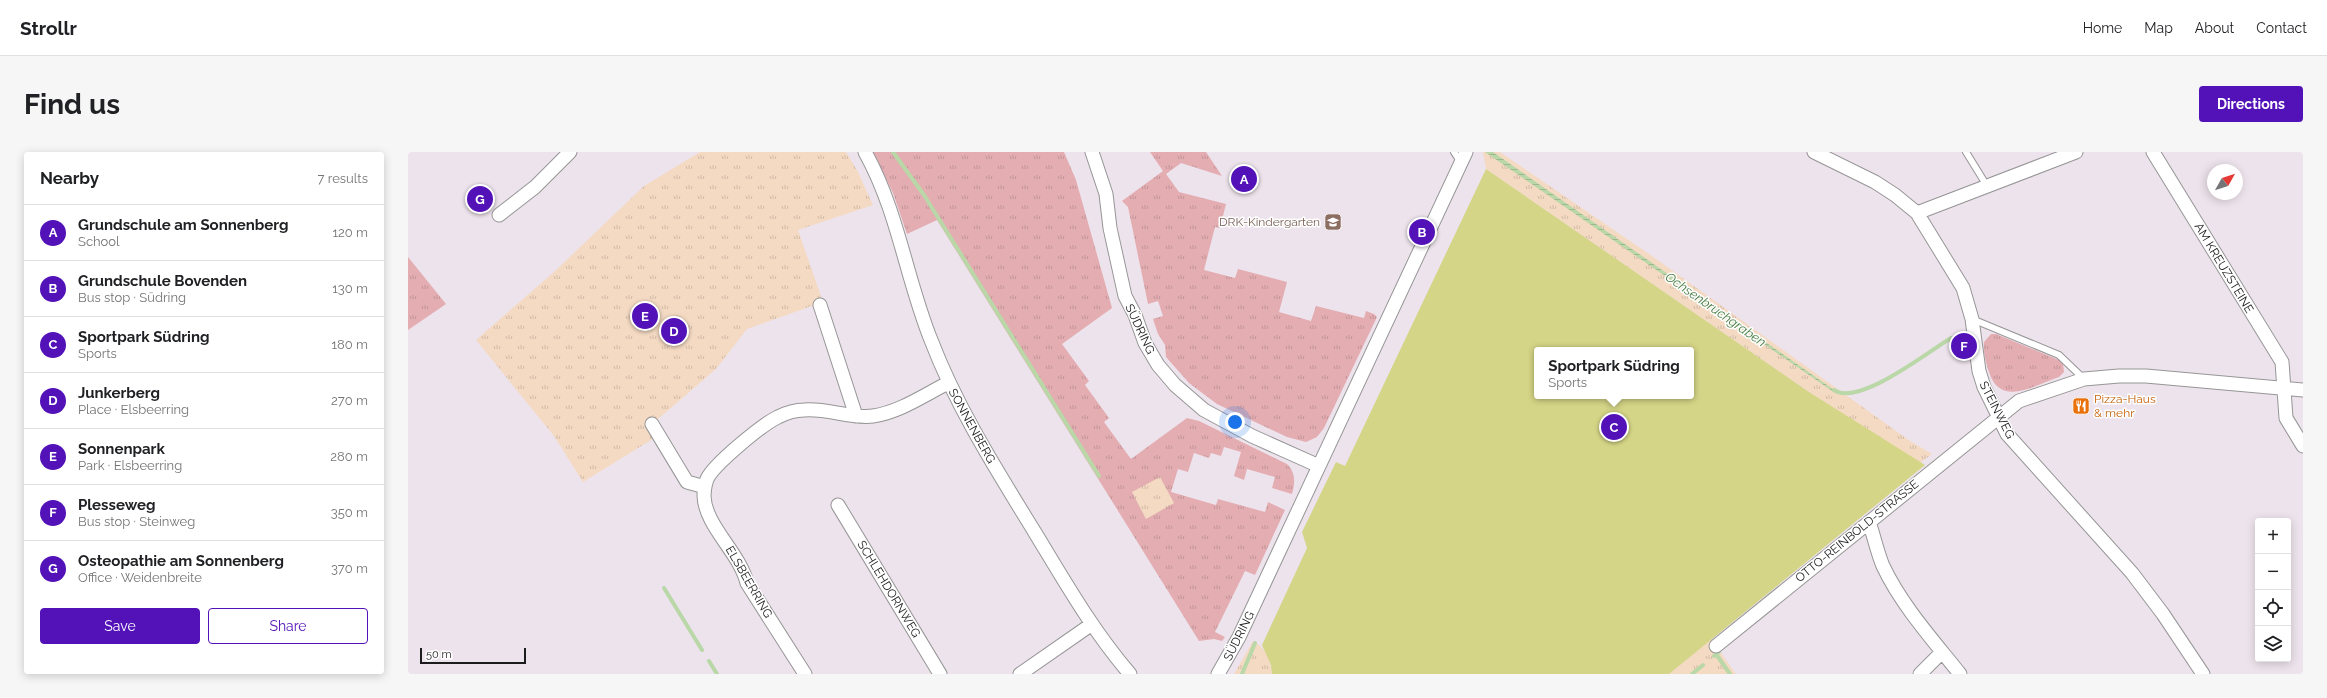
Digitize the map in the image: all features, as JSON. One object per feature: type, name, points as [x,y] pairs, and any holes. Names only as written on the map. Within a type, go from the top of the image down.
[{"type":"street","points":[[499,215],[535,186],[570,152]]},
{"type":"street","name":"SONNENBERG","points":[[865,152],[887,196],[930,338],[948,383],[990,459],[1092,624],[1130,674]]},
{"type":"street","name":"SÜDRING","points":[[1092,152],[1106,194],[1110,228],[1125,296],[1135,315],[1145,343],[1158,365],[1184,393],[1214,416],[1252,436],[1319,466]]},
{"type":"street","name":"STEINWEG","points":[[1814,152],[1875,182],[1895,194],[1917,213],[1960,281],[1969,303],[1979,371],[1984,387],[2007,434],[2095,530],[2132,573],[2163,614],[2203,674]]},
{"type":"street","points":[[1917,213],[2076,152]]},
{"type":"street","name":"AM KREUZSTEINE","points":[[2153,152],[2282,362],[2286,418],[2303,446]]},
{"type":"street","name":"SÜDRING","points":[[1218,674],[1240,637],[1461,156]]},
{"type":"street","points":[[820,305],[856,416]]},
{"type":"street","name":"OTTO-REINBOLD-STRASSE","points":[[1716,646],[2019,401],[2084,379],[2146,376],[2303,390]]},
{"type":"street","points":[[652,424],[687,482],[705,487],[708,478],[718,465],[767,423],[778,417],[791,412],[819,409],[856,416],[887,413],[948,383]]},
{"type":"street","name":"ELSBEERRING","points":[[705,487],[706,507],[711,518],[744,572],[747,582],[805,674]]},
{"type":"street","name":"SCHLEHDORNWEG","points":[[838,505],[940,674]]},
{"type":"street","points":[[1869,522],[1882,564],[1893,584],[1908,608],[1960,674]]},
{"type":"street","points":[[1020,674],[1092,624]]},
{"type":"street","points":[[1920,674],[1942,652]]},
{"type":"lane","points":[[1966,152],[1987,186]]},
{"type":"lane","points":[[1972,319],[2059,355],[2084,379]]},
{"type":"green space","points":[[700,152],[846,152],[858,172],[873,205],[798,230],[823,302],[747,329],[716,369],[650,426],[656,437],[583,482],[554,436],[476,340],[554,272],[644,186]]},
{"type":"green space","points":[[873,152],[1064,152],[1076,180],[1112,308],[1062,344],[1089,381],[1085,385],[1109,418],[1104,422],[1131,459],[1187,418],[1199,421],[1287,464],[1290,467],[1294,478],[1292,494],[1272,488],[1275,477],[1247,469],[1244,480],[1234,476],[1241,452],[1224,447],[1221,456],[1211,453],[1209,458],[1194,453],[1188,472],[1178,469],[1171,492],[1216,505],[1218,499],[1265,512],[1268,502],[1285,510],[1255,575],[1245,571],[1215,632],[1225,637],[1222,641],[1214,639],[1199,641],[937,220],[907,234],[893,193]]},
{"type":"green space","points":[[1150,152],[1206,152],[1222,176],[1181,163],[1166,174],[1179,192],[1226,204],[1220,228],[1215,227],[1204,270],[1235,278],[1238,269],[1287,282],[1279,312],[1311,321],[1316,306],[1364,318],[1366,311],[1377,317],[1324,428],[1317,437],[1306,442],[1287,437],[1217,404],[1189,383],[1166,357],[1165,345],[1158,334],[1153,319],[1163,316],[1158,301],[1148,304],[1128,207],[1122,201],[1163,171]]},
{"type":"green space","points":[[1483,152],[1500,152],[1652,256],[1910,441],[1932,454],[1920,463],[1809,392],[1486,169]]},
{"type":"green space","points":[[408,257],[446,304],[408,330]]},
{"type":"green space","points":[[1991,334],[1996,334],[2059,360],[2063,364],[2064,372],[2059,377],[2019,391],[2010,392],[2001,389],[1994,383],[1985,357],[1984,342]]},
{"type":"green space","points":[[1160,477],[1174,503],[1146,519],[1132,492]]},
{"type":"green space","points":[[1711,639],[1736,674],[1669,674]]},
{"type":"green space","points":[[1253,641],[1267,654],[1272,674],[1234,674]]},
{"type":"shaded area","points":[[1486,169],[1809,392],[1925,465],[1669,674],[1272,674],[1271,665],[1262,645],[1307,548],[1302,532],[1336,462],[1345,466]]},
{"type":"water","points":[[1485,152],[1493,152],[1837,392],[1835,393]]},
{"type":"waterway","points":[[893,152],[924,195],[1099,476]]},
{"type":"waterway","name":"Ochsenbruchgraben","points":[[1834,390],[1845,393],[1860,391],[1876,384],[1911,365],[1951,338]]},
{"type":"waterway","points":[[664,588],[702,650]]},
{"type":"waterway","points":[[1242,674],[1255,643]]},
{"type":"waterway","points":[[1714,656],[1719,652]]},
{"type":"waterway","points":[[1716,654],[1730,674]]},
{"type":"waterway","points":[[709,661],[717,674]]},
{"type":"waterway","points":[[1692,674],[1703,665]]},
{"type":"place","name":"Grundschule am Sonnenberg","points":[[1244,179]]},
{"type":"place","name":"Osteopathie am Sonnenberg","points":[[480,199]]},
{"type":"place","name":"DRK-Kindergarten","points":[[1333,222]]},
{"type":"place","name":"Grundschule Bovenden","points":[[1422,232]]},
{"type":"place","name":"Sonnenpark","points":[[645,316]]},
{"type":"place","name":"Junkerberg","points":[[674,331]]},
{"type":"place","name":"Plesseweg","points":[[1964,346]]},
{"type":"place","name":"Pizza-Haus & mehr","points":[[2081,406]]},
{"type":"place","name":"Sportpark Südring","points":[[1614,427]]}]
